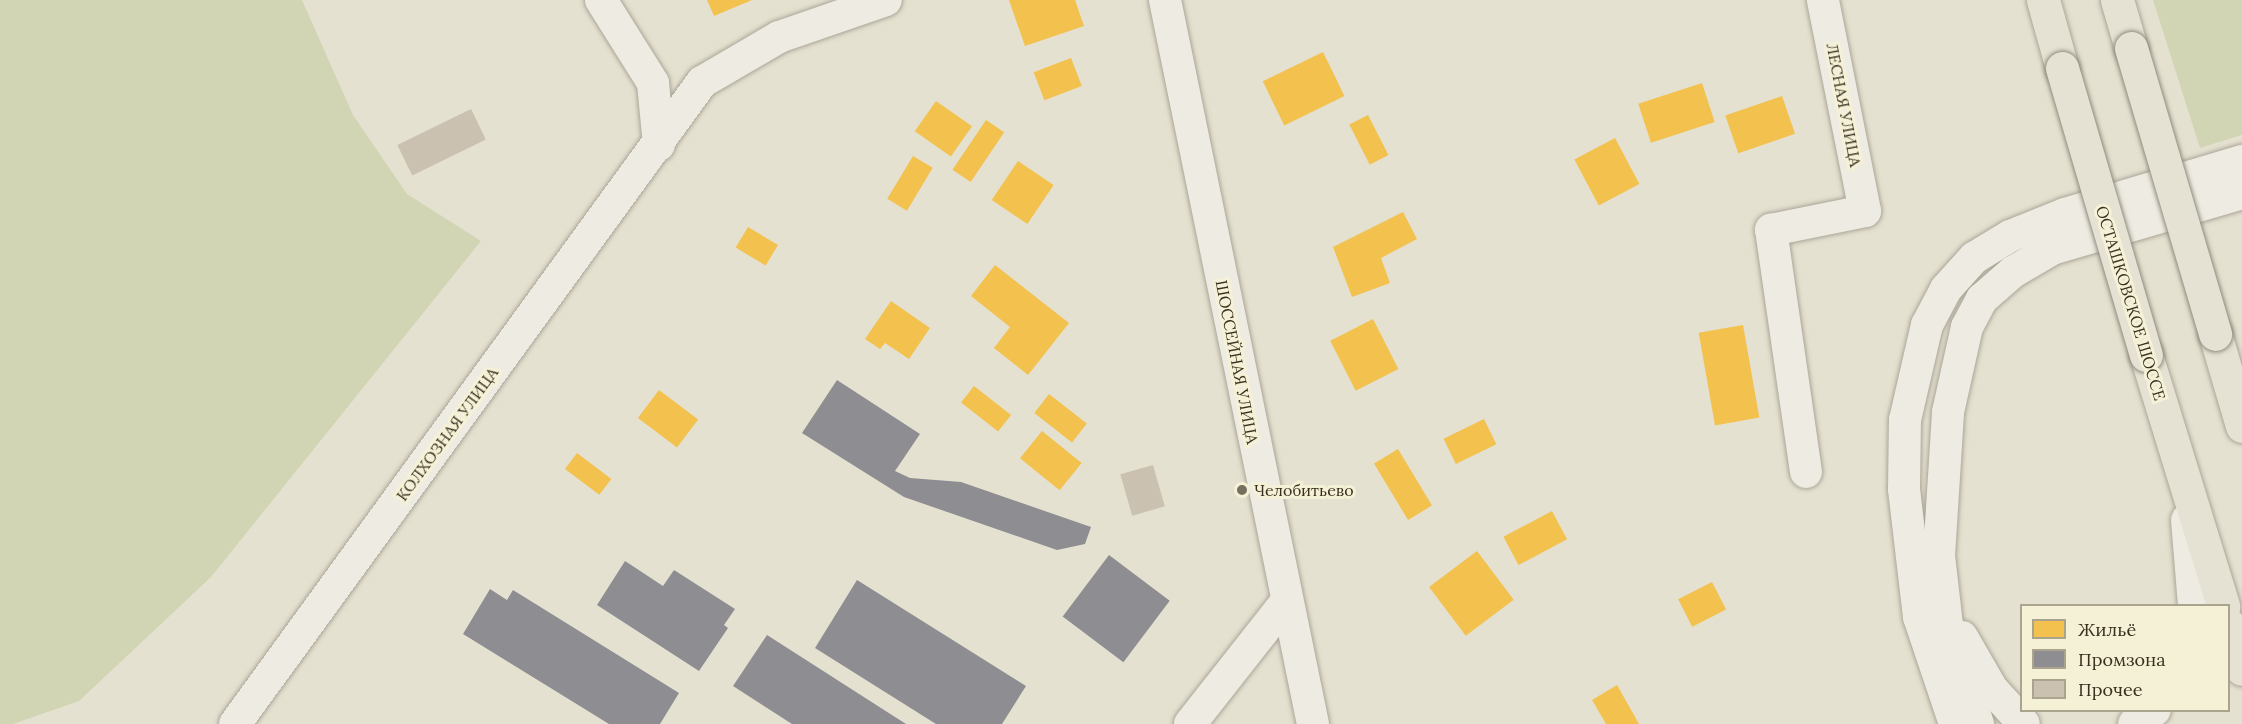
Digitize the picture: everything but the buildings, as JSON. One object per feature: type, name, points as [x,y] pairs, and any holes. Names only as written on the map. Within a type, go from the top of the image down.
[{"type":"main road","name":"ОСТАШКОВСКОЕ ШОССЕ","points":[[2043,0],[2146,355],[2222,604]]},
{"type":"main road","points":[[2119,0],[2242,426]]},
{"type":"main road","points":[[2230,627],[2242,669]]},
{"type":"street","points":[[601,0],[653,82],[659,145]]},
{"type":"street","name":"КОЛХОЗНАЯ УЛИЦА","points":[[235,724],[659,145],[702,82],[779,37],[886,0]]},
{"type":"street","name":"ШОССЕЙНАЯ УЛИЦА","points":[[1165,0],[1286,602],[1313,724]]},
{"type":"street","name":"ЛЕСНАЯ УЛИЦА","points":[[1806,472],[1771,230],[1865,211],[1822,0]]},
{"type":"street","points":[[653,82],[702,82]]},
{"type":"street","points":[[1955,724],[1919,617],[1904,489],[1905,420],[1927,325],[1946,289],[1974,258],[2010,236],[2066,214],[2242,161]]},
{"type":"street","points":[[1978,724],[1947,625],[1939,519],[1948,412],[1956,364],[1967,327],[1982,300],[2013,272],[2052,249],[2242,192]]},
{"type":"street","points":[[2173,443],[2189,531],[2194,604]]},
{"type":"street","points":[[1939,519],[1943,561],[1957,625],[1992,689],[2024,724]]},
{"type":"street","points":[[1190,724],[1286,602]]},
{"type":"street","points":[[2134,724],[2153,712]]},
{"type":"green space","points":[[0,0],[302,0],[353,115],[407,194],[481,241],[211,577],[79,701],[13,724],[0,724]]},
{"type":"green space","points":[[2153,0],[2242,0],[2242,135],[2200,148]]},
{"type":"place","name":"Челобитьево","points":[[1242,490]]}]
